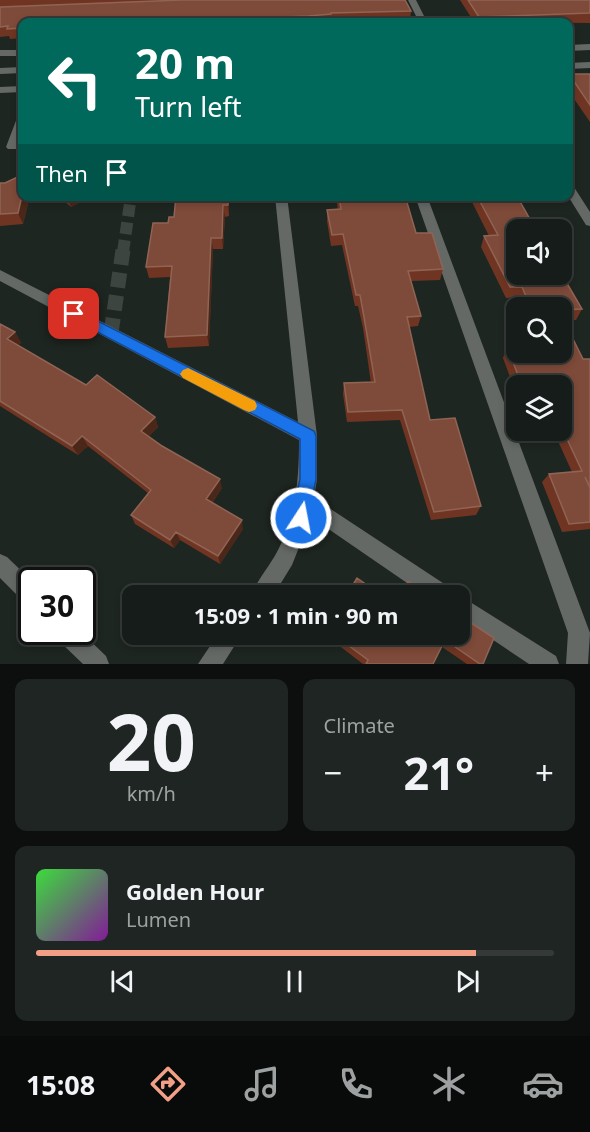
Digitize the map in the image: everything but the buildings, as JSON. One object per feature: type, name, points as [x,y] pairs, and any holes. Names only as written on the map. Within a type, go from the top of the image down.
[{"type":"street","points":[[412,0],[421,18]]},
{"type":"street","points":[[573,48],[590,47]]},
{"type":"street","points":[[0,54],[18,53]]},
{"type":"street","points":[[573,66],[590,65]]},
{"type":"street","points":[[0,71],[18,70]]},
{"type":"street","points":[[0,90],[18,89]]},
{"type":"street","points":[[12,147],[18,130]]},
{"type":"street","points":[[573,195],[590,222]]},
{"type":"street","points":[[268,585],[285,558],[305,503],[308,436],[282,201]]},
{"type":"street","points":[[423,201],[579,633],[577,664]]},
{"type":"street","points":[[0,275],[308,436]]},
{"type":"street","points":[[305,503],[428,585]]},
{"type":"street","points":[[0,564],[18,582]]},
{"type":"street","points":[[470,612],[548,664]]},
{"type":"street","points":[[79,645],[98,664]]},
{"type":"street","points":[[209,664],[223,645]]},
{"type":"tunnel","points":[[123,252],[130,201]]},
{"type":"tunnel","points":[[111,333],[123,250]]},
{"type":"slow traffic","points":[[188,374],[249,406]]},
{"type":"route","points":[[74,314],[308,436],[308,479],[301,518]]}]
